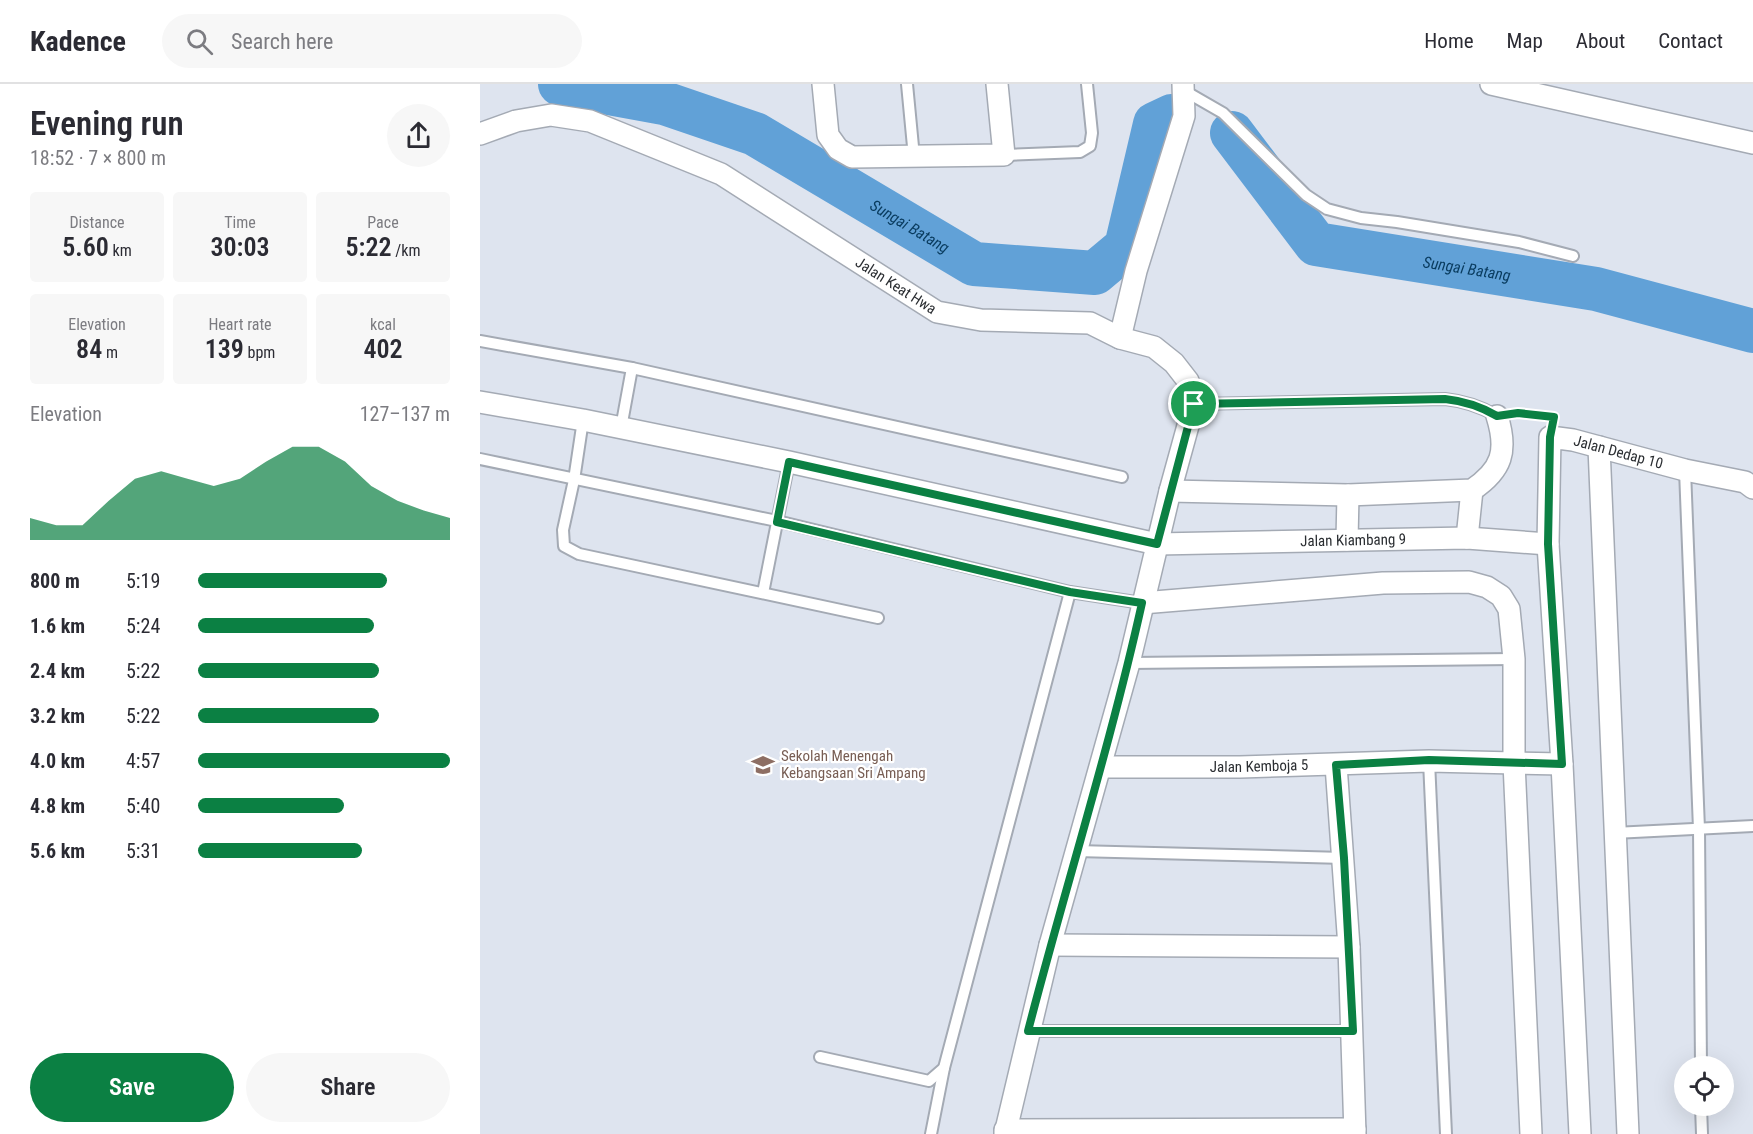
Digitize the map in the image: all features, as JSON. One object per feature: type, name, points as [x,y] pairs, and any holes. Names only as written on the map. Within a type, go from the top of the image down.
[{"type":"street","points":[[824,84],[828,135],[838,149],[852,157],[1004,155],[998,84]]},
{"type":"street","points":[[1491,84],[1753,143]]},
{"type":"street","points":[[1120,338],[1134,279],[1184,116],[1183,87]]},
{"type":"street","name":"Jalan Keat Hwa","points":[[480,134],[516,122],[551,116],[590,121],[721,174],[937,312],[981,320],[1090,323],[1120,338],[1154,347],[1174,363],[1188,381],[1194,404]]},
{"type":"street","name":"Jalan Kiambang 9","points":[[480,402],[583,420],[789,462],[1157,544],[1467,538],[1548,544]]},
{"type":"street","points":[[1194,404],[1170,490],[1129,663],[1050,945],[1005,1132],[1355,1131],[1349,947],[1336,765]]},
{"type":"street","points":[[1170,490],[1348,495],[1472,490],[1494,472],[1500,456],[1503,435],[1497,416]]},
{"type":"street","name":"Jalan Dedap 10","points":[[1580,1134],[1562,764],[1548,544],[1550,437],[1573,440],[1685,470],[1745,482],[1753,488]]},
{"type":"street","points":[[1599,447],[1628,1134]]},
{"type":"street","points":[[1467,538],[1472,490]]},
{"type":"street","points":[[1347,540],[1348,495]]},
{"type":"street","points":[[1142,603],[1383,582],[1469,582],[1487,586],[1501,596],[1509,609],[1514,659],[1514,763],[1531,1134]]},
{"type":"street","name":"Jalan Kemboja 5","points":[[1101,767],[1336,765],[1429,760],[1562,764]]},
{"type":"street","points":[[1050,945],[1349,947]]},
{"type":"lane","points":[[906,84],[914,157]]},
{"type":"lane","points":[[1004,155],[1080,152],[1090,146],[1092,133],[1087,84]]},
{"type":"lane","points":[[1183,87],[1223,113],[1306,195],[1327,209],[1361,218],[1519,242],[1573,256]]},
{"type":"lane","points":[[480,341],[632,368],[1122,477]]},
{"type":"lane","points":[[621,428],[632,368]]},
{"type":"lane","points":[[1194,404],[1445,399],[1463,400],[1497,416]]},
{"type":"lane","points":[[583,420],[574,480],[563,530],[564,546],[579,554],[878,618]]},
{"type":"lane","points":[[480,459],[777,522],[1070,592],[1142,603]]},
{"type":"lane","points":[[763,592],[789,462]]},
{"type":"lane","points":[[1685,470],[1699,829],[1701,1056]]},
{"type":"lane","points":[[931,1134],[944,1068],[1070,592]]},
{"type":"lane","points":[[1129,663],[1514,659]]},
{"type":"lane","points":[[1429,760],[1446,1134]]},
{"type":"lane","points":[[1614,833],[1753,826]]},
{"type":"lane","points":[[1076,851],[1344,858]]},
{"type":"lane","points":[[1028,1031],[1353,1031]]},
{"type":"lane","points":[[820,1057],[929,1081],[944,1068]]},
{"type":"lane","points":[[1701,1116],[1702,1134]]},
{"type":"path","points":[[1497,416],[1518,413],[1554,417],[1550,437]]},
{"type":"waterway","name":"Sungai Batang","points":[[560,84],[664,103],[755,134],[974,264],[1095,273],[1126,247],[1155,124],[1172,116]]},
{"type":"waterway","name":"Sungai Batang","points":[[1232,133],[1316,244],[1596,289],[1753,331]]},
{"type":"place","name":"Sekolah Menengah Kebangsaan Sri Ampang","points":[[763,765]]},
{"type":"route","points":[[1445,399],[1463,400],[1497,416],[1518,413],[1554,417],[1550,437],[1548,544],[1562,764],[1429,760],[1336,765],[1344,858],[1353,1031],[1028,1031],[1129,663],[1142,603],[1070,592],[777,522],[789,462],[1157,544],[1194,404],[1445,399]]}]
